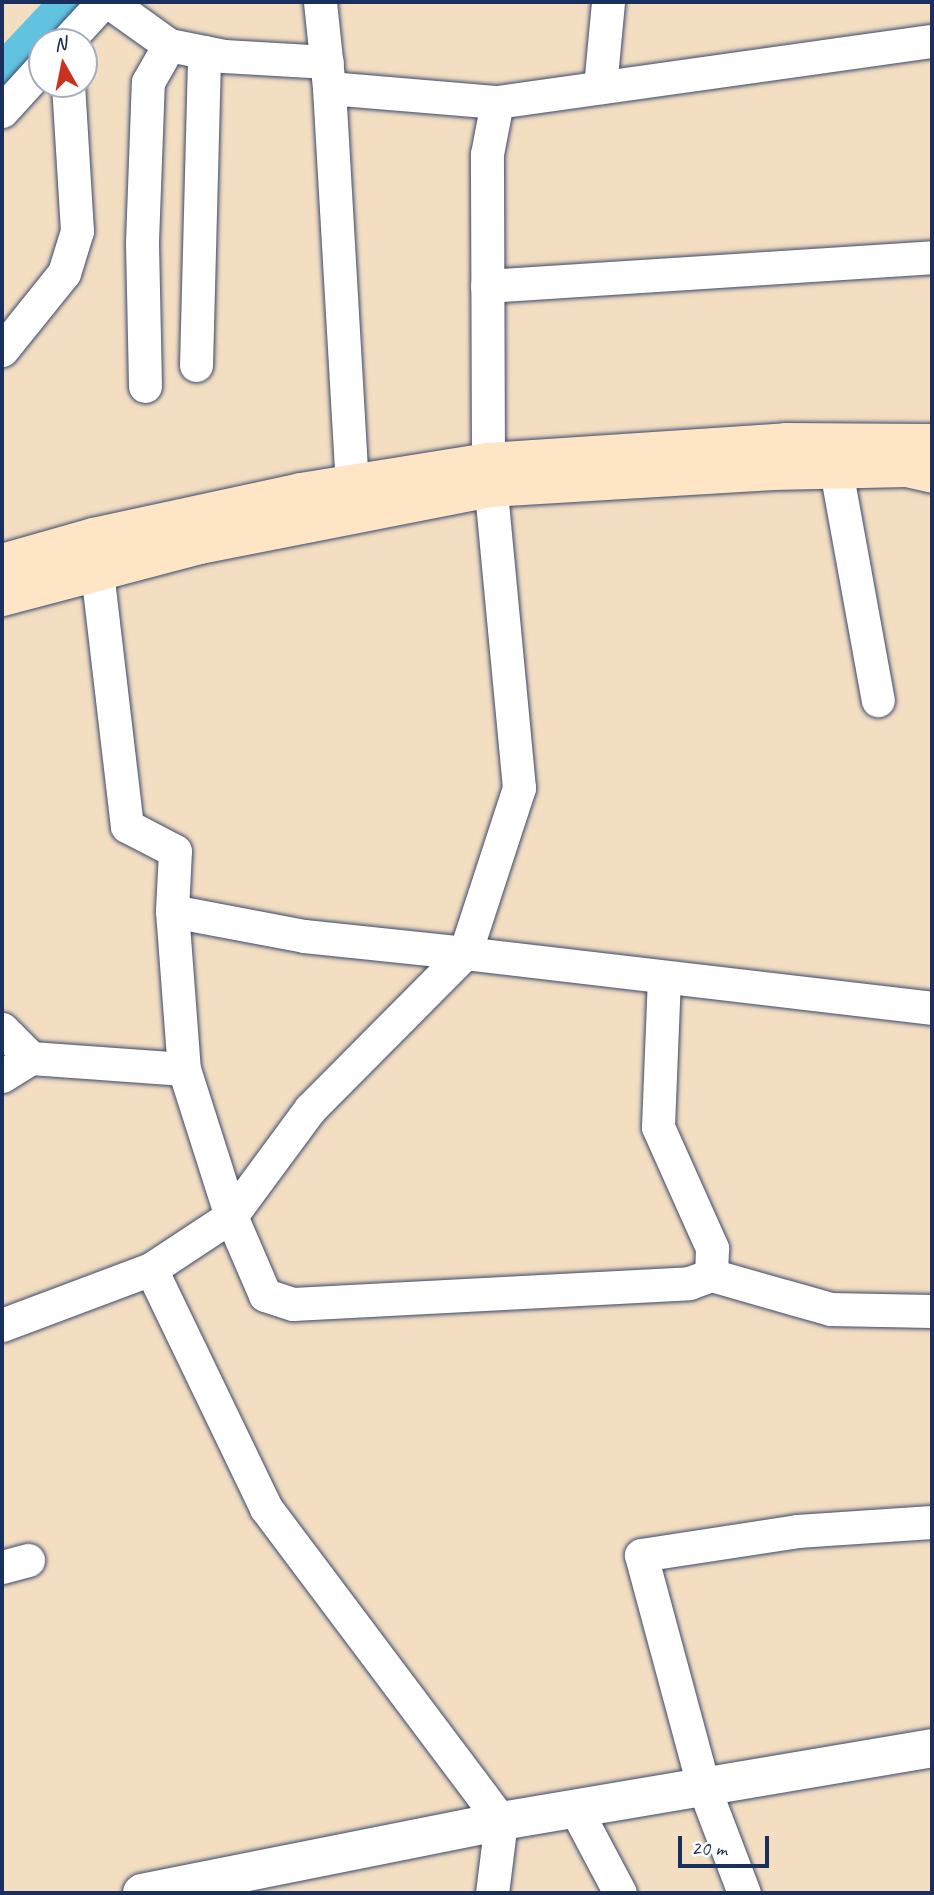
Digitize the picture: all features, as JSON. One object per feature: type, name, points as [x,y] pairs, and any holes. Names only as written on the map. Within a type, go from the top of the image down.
[{"type":"main road","points":[[95,554],[352,484],[489,475],[786,442],[932,443]]},
{"type":"main road","points":[[2,566],[213,542],[489,475],[906,468],[932,474]]},
{"type":"street","points":[[79,28],[103,2]]},
{"type":"street","points":[[109,2],[169,45],[328,75],[497,102],[932,41]]},
{"type":"street","points":[[320,2],[328,75],[352,484]]},
{"type":"street","points":[[600,87],[608,2]]},
{"type":"street","points":[[145,386],[142,242],[148,82],[169,45]]},
{"type":"street","points":[[196,365],[204,52]]},
{"type":"street","points":[[2,111],[28,82]]},
{"type":"street","points":[[2,350],[64,273],[78,230],[69,98]]},
{"type":"street","points":[[2,1325],[151,1269],[231,1216],[310,1109],[465,953],[519,788],[489,475],[487,155],[497,102]]},
{"type":"street","points":[[487,286],[932,257]]},
{"type":"street","points":[[836,470],[878,700]]},
{"type":"street","points":[[95,554],[127,826],[175,851],[172,911],[184,1069],[231,1216],[265,1295],[293,1304],[689,1283],[711,1275],[830,1309],[932,1311]]},
{"type":"street","points":[[172,911],[304,936],[932,1008]]},
{"type":"street","points":[[664,977],[659,1127],[712,1248],[711,1275]]},
{"type":"street","points":[[2,1030],[31,1058]]},
{"type":"street","points":[[2,1076],[31,1058],[184,1069]]},
{"type":"street","points":[[151,1269],[266,1508],[501,1821],[492,1893]]},
{"type":"street","points":[[744,1893],[703,1785],[641,1555],[797,1531],[932,1522]]},
{"type":"street","points":[[142,1893],[501,1821],[932,1748]]},
{"type":"street","points":[[575,1808],[620,1893]]},
{"type":"waterway","points":[[2,69],[65,2]]}]
